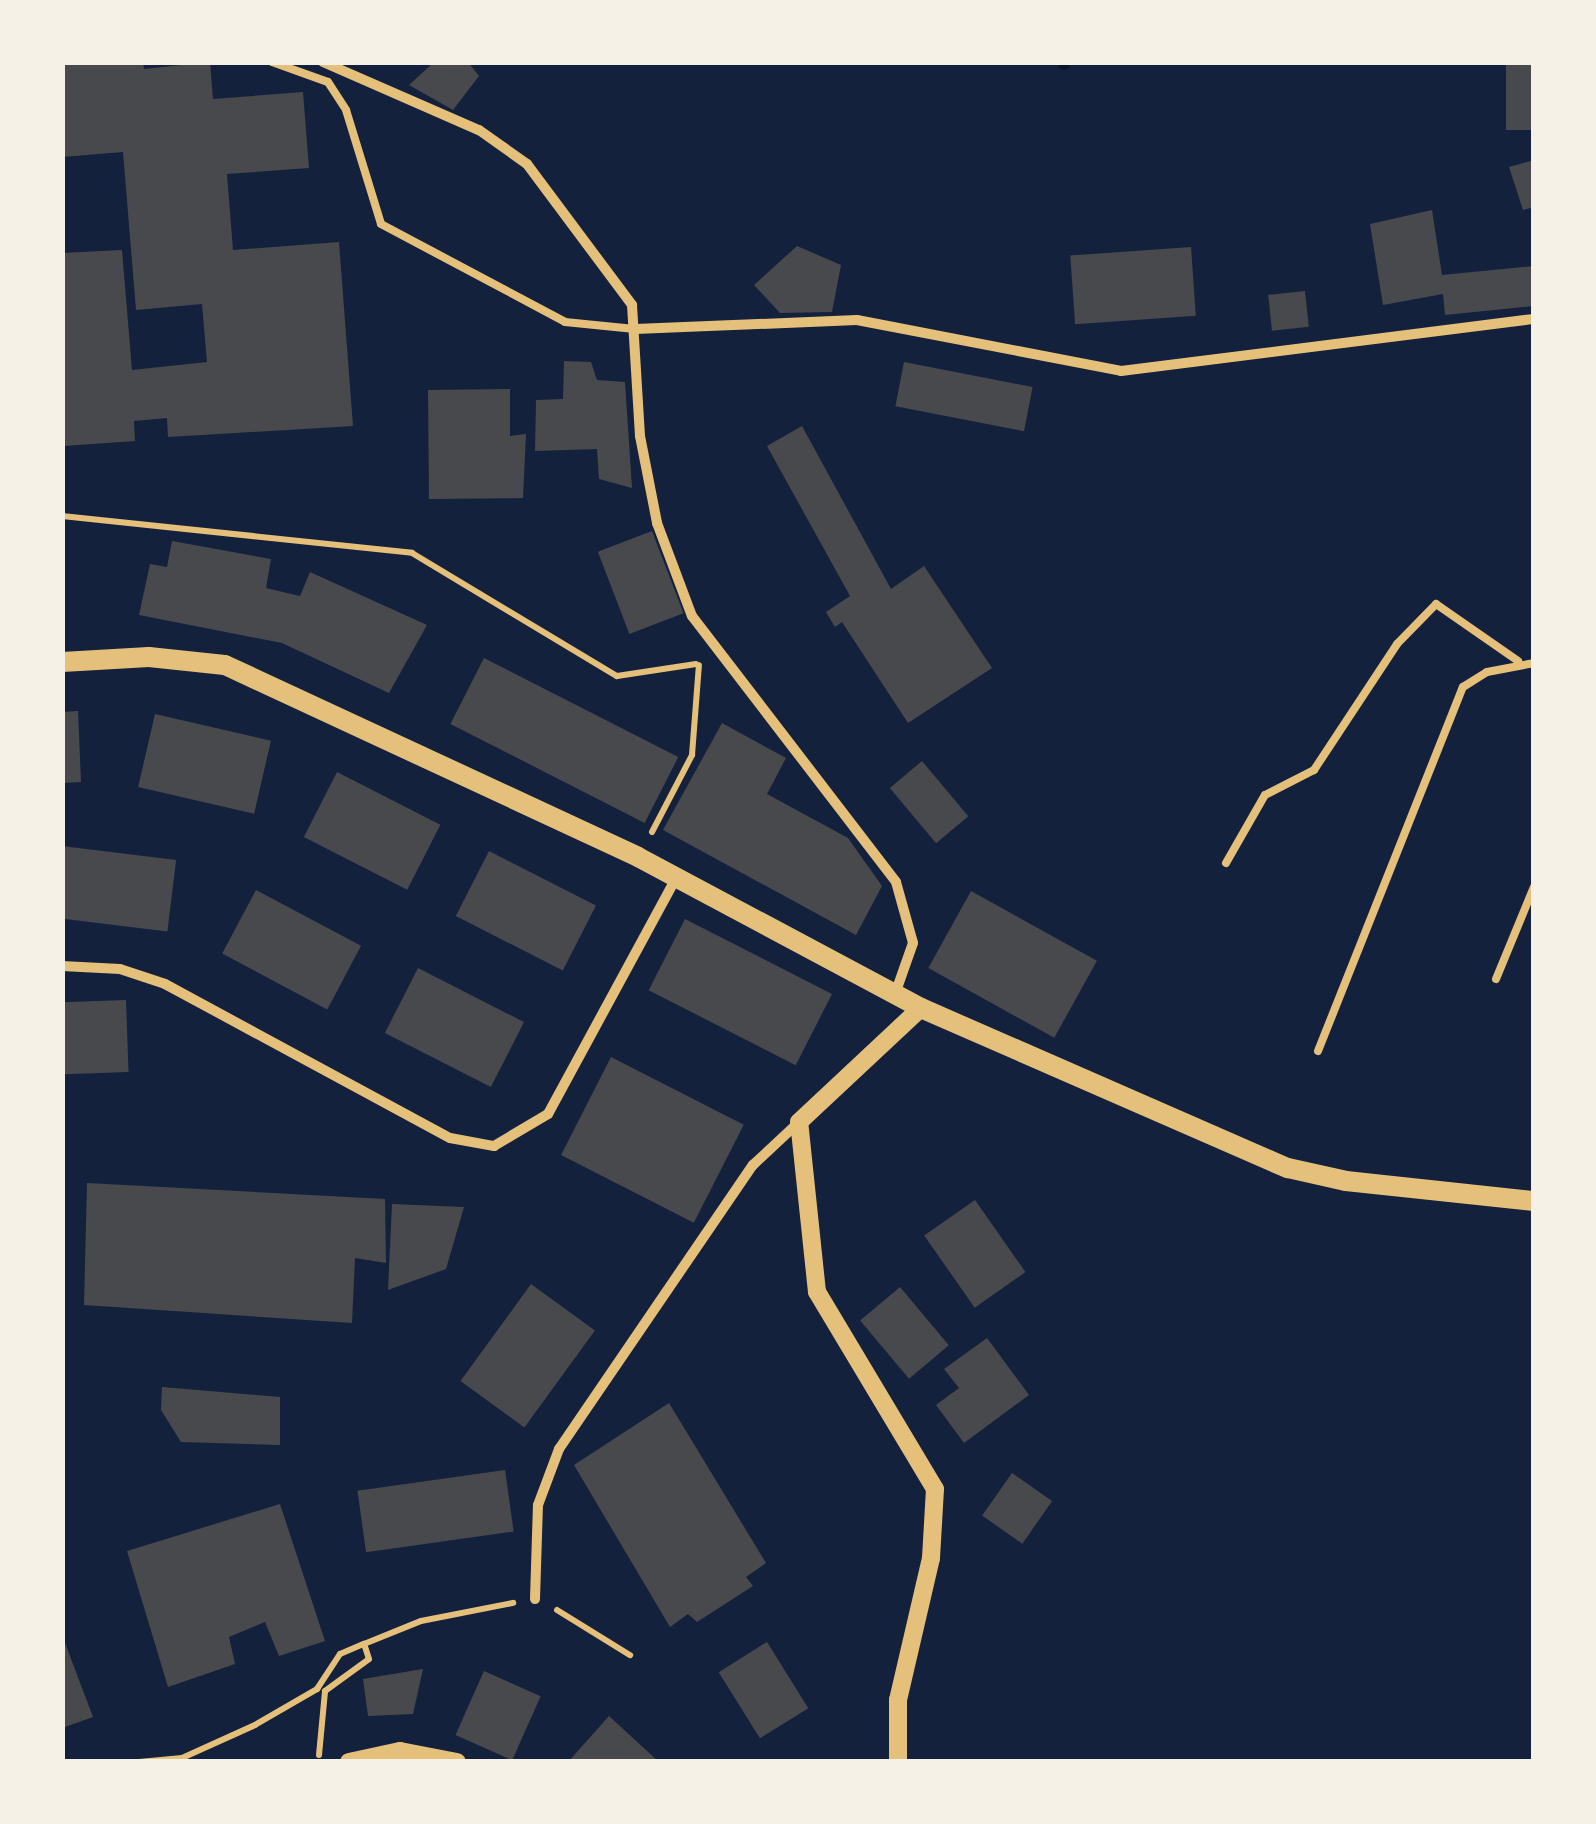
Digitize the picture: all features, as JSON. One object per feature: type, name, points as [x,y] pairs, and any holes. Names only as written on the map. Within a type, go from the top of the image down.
[{"type":"main road","points":[[62,662],[148,657],[225,666],[638,857],[921,1008],[1288,1168],[1346,1182],[1534,1202]]},
{"type":"street","points":[[323,62],[478,130],[528,164],[632,305],[640,436],[657,523],[692,616],[878,851],[905,898],[913,942],[894,995]]},
{"type":"street","points":[[635,329],[857,320],[1122,371],[1534,319]]},
{"type":"street","points":[[62,966],[120,969],[165,984],[450,1138],[494,1146],[548,1114],[677,877]]},
{"type":"street","points":[[536,1599],[538,1505],[559,1449],[753,1165],[921,1008]]},
{"type":"street","points":[[799,1122],[817,1292],[935,1489],[931,1558],[898,1700],[898,1762]]},
{"type":"street","points":[[349,1762],[400,1751],[457,1762]]},
{"type":"lane","points":[[272,62],[328,82],[346,110],[381,224],[565,322],[635,329]]},
{"type":"lane","points":[[1226,863],[1265,795],[1314,770],[1397,644],[1436,604],[1519,662]]},
{"type":"lane","points":[[1318,1051],[1463,687],[1519,662],[1534,663]]},
{"type":"lane","points":[[1496,979],[1534,887]]},
{"type":"path","points":[[62,516],[412,553],[617,676],[700,664]]},
{"type":"path","points":[[638,857],[692,756],[700,664],[715,647]]},
{"type":"path","points":[[138,1762],[182,1758],[255,1725],[317,1689],[340,1654],[421,1621],[536,1599],[630,1655]]},
{"type":"path","points":[[319,1762],[325,1691],[369,1659],[364,1644]]},
{"type":"building","points":[[62,62],[143,62],[144,69],[210,62],[213,99],[303,92],[309,168],[227,174],[233,250],[339,242],[353,426],[168,437],[167,418],[134,421],[135,441],[64,446],[62,253],[122,250],[132,370],[207,362],[202,304],[136,310],[123,152],[62,157]]},
{"type":"building","points":[[434,62],[468,62],[479,76],[453,110],[409,85]]},
{"type":"building","points":[[1506,62],[1534,62],[1534,130],[1506,130]]},
{"type":"building","points":[[1534,160],[1534,207],[1523,210],[1509,167]]},
{"type":"building","points":[[1432,210],[1442,275],[1534,266],[1534,306],[1445,315],[1443,294],[1383,305],[1370,224]]},
{"type":"building","points":[[797,246],[841,265],[832,312],[780,313],[754,285]]},
{"type":"building","points":[[1191,247],[1196,316],[1075,324],[1070,255]]},
{"type":"building","points":[[1305,291],[1309,327],[1272,331],[1268,295]]},
{"type":"building","points":[[564,361],[591,362],[597,380],[625,382],[632,488],[599,479],[597,449],[535,451],[536,400],[563,399]]},
{"type":"building","points":[[904,362],[1033,387],[1024,431],[895,406]]},
{"type":"building","points":[[510,389],[510,436],[526,434],[523,498],[429,499],[428,390]]},
{"type":"building","points":[[802,426],[891,589],[924,566],[992,668],[908,723],[842,622],[835,627],[826,612],[850,596],[767,446]]},
{"type":"building","points":[[652,531],[684,613],[629,634],[598,552]]},
{"type":"building","points":[[172,541],[271,559],[266,588],[300,596],[310,572],[427,625],[389,693],[282,643],[139,615],[150,564],[167,567]]},
{"type":"building","points":[[484,658],[678,757],[645,823],[450,724]]},
{"type":"building","points":[[78,711],[81,782],[62,783],[62,712]]},
{"type":"building","points":[[155,714],[271,741],[254,814],[138,787]]},
{"type":"building","points":[[722,723],[786,758],[767,794],[848,838],[882,886],[856,935],[663,830]]},
{"type":"building","points":[[922,761],[968,816],[936,843],[890,788]]},
{"type":"building","points":[[337,772],[440,825],[407,890],[304,837]]},
{"type":"building","points":[[62,846],[176,860],[167,931],[62,919]]},
{"type":"building","points":[[489,851],[596,905],[563,971],[456,916]]},
{"type":"building","points":[[256,890],[361,946],[327,1009],[222,954]]},
{"type":"building","points":[[971,891],[1097,961],[1054,1038],[928,968]]},
{"type":"building","points":[[685,919],[832,994],[796,1065],[649,990]]},
{"type":"building","points":[[418,968],[524,1022],[491,1087],[385,1033]]},
{"type":"building","points":[[126,1000],[129,1072],[65,1074],[62,1002]]},
{"type":"building","points":[[611,1057],[744,1125],[694,1223],[561,1155]]},
{"type":"building","points":[[87,1183],[385,1199],[386,1263],[355,1258],[352,1323],[84,1305]]},
{"type":"building","points":[[975,1200],[1025,1272],[975,1308],[924,1236]]},
{"type":"building","points":[[392,1204],[464,1207],[446,1269],[388,1290]]},
{"type":"building","points":[[531,1284],[595,1330],[524,1428],[460,1381]]},
{"type":"building","points":[[900,1287],[949,1345],[909,1379],[860,1320]]},
{"type":"building","points":[[987,1338],[1029,1395],[964,1443],[936,1405],[959,1388],[944,1369]]},
{"type":"building","points":[[162,1387],[280,1397],[280,1445],[181,1442],[161,1410]]},
{"type":"building","points":[[669,1403],[766,1563],[746,1577],[753,1586],[697,1622],[688,1614],[670,1627],[574,1465]]},
{"type":"building","points":[[505,1470],[514,1531],[366,1552],[357,1491]]},
{"type":"building","points":[[1012,1473],[1052,1501],[1022,1544],[982,1516]]},
{"type":"building","points":[[280,1504],[325,1641],[279,1656],[265,1622],[229,1637],[235,1664],[168,1687],[127,1551]]},
{"type":"building","points":[[62,1635],[93,1717],[62,1728]]},
{"type":"building","points":[[767,1642],[808,1708],[760,1738],[719,1672]]},
{"type":"building","points":[[423,1669],[413,1714],[368,1716],[363,1679]]},
{"type":"building","points":[[484,1671],[541,1696],[512,1760],[456,1735]]},
{"type":"building","points":[[609,1716],[659,1762],[568,1762]]}]
